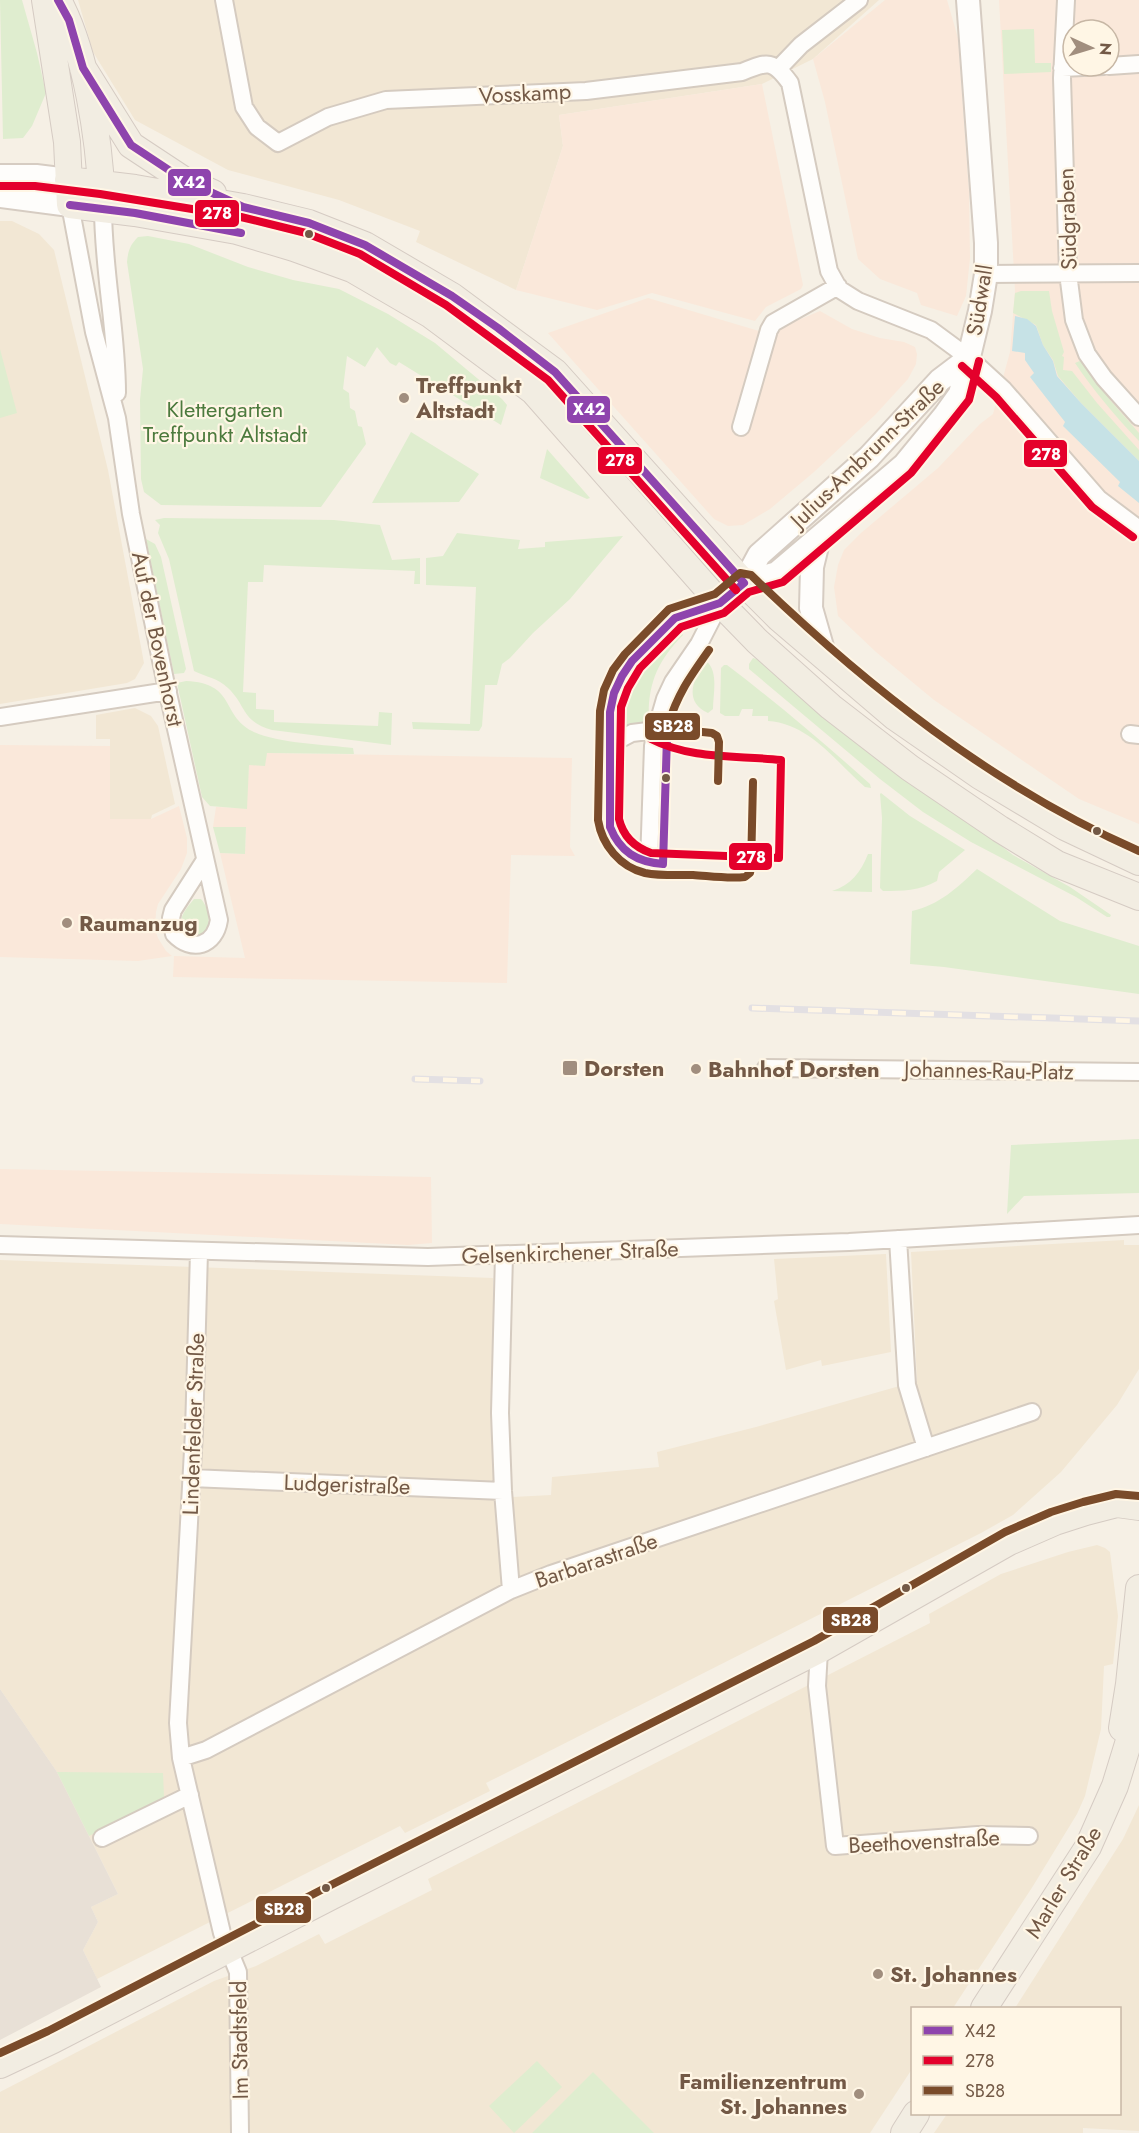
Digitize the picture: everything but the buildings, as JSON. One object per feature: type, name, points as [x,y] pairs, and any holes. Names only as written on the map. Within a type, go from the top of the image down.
[{"type":"main road","points":[[45,0],[65,126],[69,192]]},
{"type":"main road","points":[[58,0],[69,20],[83,68],[97,143],[102,196]]},
{"type":"main road","name":"Südwall","points":[[968,0],[986,243],[986,274],[969,358]]},
{"type":"main road","points":[[83,68],[131,144],[184,180],[243,207]]},
{"type":"main road","points":[[0,176],[36,176],[69,192]]},
{"type":"main road","points":[[0,196],[69,192],[243,207],[309,223],[365,245],[452,296],[555,372],[744,583],[779,618],[896,717],[980,776],[1065,827],[1139,862]]},
{"type":"main road","points":[[102,196],[294,248],[352,269],[431,315],[533,391],[720,603],[757,641],[831,707],[910,768],[1000,829],[1057,864],[1139,897]]},
{"type":"main road","name":"Julius-Ambrunn-Straße","points":[[744,583],[759,555],[869,456],[940,380],[969,358]]},
{"type":"main road","name":"Julius-Ambrunn-Straße","points":[[744,583],[777,573],[904,465],[960,394],[969,358]]},
{"type":"main road","points":[[819,538],[813,567],[811,609],[825,657]]},
{"type":"main road","points":[[720,603],[744,583]]},
{"type":"main road","points":[[0,2065],[819,1650],[1009,1542],[1055,1522],[1086,1512],[1117,1504],[1139,1507]]},
{"type":"main road","name":"Marler Straße","points":[[1102,1817],[1115,1769],[1129,1684],[1139,1588]]},
{"type":"main road","name":"Marler Straße","points":[[985,2007],[1088,1847],[1115,1786],[1139,1708]]},
{"type":"main road","points":[[904,2133],[915,2115]]},
{"type":"street","name":"Vosskamp","points":[[224,0],[244,107],[257,127],[278,143],[328,117],[386,100],[586,91],[742,72],[762,63],[779,68]]},
{"type":"street","points":[[860,0],[801,45],[779,68],[790,83],[829,271],[838,286],[858,301],[931,330],[969,358]]},
{"type":"street","name":"Südgraben","points":[[1065,18],[1066,0]]},
{"type":"street","points":[[1121,65],[1139,64]]},
{"type":"street","name":"Südgraben","points":[[1062,78],[1068,273],[1074,320],[1088,354],[1104,378],[1139,417]]},
{"type":"street","name":"Auf der Bovenhorst","points":[[69,192],[94,332],[117,418],[131,513],[219,920],[218,928],[209,941],[203,944],[187,944],[174,934],[171,918],[173,910],[206,860]]},
{"type":"street","name":"Auf der Bovenhorst","points":[[102,196],[103,245],[117,357],[117,418]]},
{"type":"street","points":[[986,274],[1139,273]]},
{"type":"street","points":[[741,427],[773,323],[838,286]]},
{"type":"street","name":"Südwall","points":[[969,358],[1004,390],[1099,499],[1139,529]]},
{"type":"street","points":[[720,603],[699,644],[664,699],[653,746],[649,863],[630,856],[611,832],[609,745],[610,712],[614,693],[632,661],[675,618],[720,603]]},
{"type":"street","points":[[0,717],[168,691]]},
{"type":"street","points":[[609,745],[632,733],[656,730]]},
{"type":"street","name":"Johannes-Rau-Platz","points":[[766,1068],[1139,1072]]},
{"type":"street","name":"Gelsenkirchener Straße","points":[[0,1245],[373,1257],[504,1255],[898,1239],[1139,1225]]},
{"type":"street","points":[[898,1239],[907,1385],[926,1448]]},
{"type":"street","name":"Lindenfelder Straße","points":[[199,1252],[191,1478],[178,1723],[181,1758],[189,1795],[222,1933],[230,1949]]},
{"type":"street","points":[[504,1255],[500,1413],[503,1491],[511,1590]]},
{"type":"street","name":"Barbarastraße","points":[[181,1758],[206,1750],[511,1590],[551,1574],[1032,1413]]},
{"type":"street","name":"Ludgeristraße","points":[[191,1478],[503,1491]]},
{"type":"street","name":"Beethovenstraße","points":[[819,1650],[817,1686],[835,1846],[978,1835],[1029,1836]]},
{"type":"street","points":[[102,1838],[189,1795]]},
{"type":"street","name":"Im Stadtsfeld","points":[[230,1949],[238,1972],[240,2133]]},
{"type":"shaded area","points":[[78,0],[879,0],[813,59],[762,84],[559,115],[563,146],[516,290],[416,242],[420,231],[339,200],[228,170],[135,120],[93,52]]},
{"type":"shaded area","points":[[885,0],[947,0],[958,38],[969,192],[970,258],[966,296],[957,316],[921,305],[917,293],[880,279],[858,259],[825,102],[813,59]]},
{"type":"shaded area","points":[[999,0],[1139,0],[1139,824],[1079,799],[934,700],[876,652],[838,616],[834,587],[838,565],[844,550],[938,468],[980,424],[993,414],[1010,352],[1015,291]]},
{"type":"shaded area","points":[[762,84],[803,285],[801,289],[766,307],[755,321],[652,293],[597,310],[516,290],[563,146],[559,115]]},
{"type":"shaded area","points":[[0,221],[12,221],[39,234],[54,250],[108,470],[144,663],[135,679],[127,683],[0,704]]},
{"type":"shaded area","points":[[648,298],[759,331],[732,424],[748,429],[778,332],[784,326],[820,311],[852,329],[915,347],[916,364],[908,379],[875,415],[814,472],[770,509],[743,525],[728,526],[714,519],[548,333]]},
{"type":"shaded area","points":[[135,708],[151,716],[158,726],[175,804],[152,815],[151,819],[110,819],[110,739],[96,739],[96,715]]},
{"type":"shaded area","points":[[0,745],[110,746],[110,819],[151,819],[179,806],[187,838],[187,853],[181,869],[158,904],[155,929],[166,951],[172,956],[138,961],[0,957]]},
{"type":"shaded area","points":[[267,753],[572,758],[570,847],[575,856],[511,855],[507,983],[173,977],[174,956],[245,958],[220,853],[245,854],[246,827],[213,827],[216,807],[246,808],[249,765]]},
{"type":"shaded area","points":[[0,1169],[431,1177],[432,1243],[408,1245],[0,1224]]},
{"type":"shaded area","points":[[1124,1240],[1124,1245],[1139,1245],[1139,1369],[1117,1405],[1061,1472],[1013,1515],[486,1783],[490,1791],[405,1833],[400,1826],[97,1979],[83,1950],[98,1922],[91,1907],[118,1894],[57,1772],[0,1689],[0,1260],[493,1278],[493,1498],[551,1495],[552,1477],[659,1467],[657,1452],[756,1427],[917,1381],[911,1252]]},
{"type":"shaded area","points":[[886,1254],[891,1352],[822,1366],[821,1360],[786,1370],[774,1301],[778,1299],[774,1259]]},
{"type":"shaded area","points":[[1097,1545],[1110,1552],[1118,1616],[1113,1664],[1104,1666],[1101,1729],[1085,1796],[1077,1814],[1033,1886],[954,2007],[911,2007],[911,2071],[870,2133],[0,2133],[0,2092],[214,1981],[256,1966],[319,1934],[325,1944],[432,1890],[428,1879],[930,1623],[929,1614],[1001,1574]]},
{"type":"shaded area","points":[[0,1689],[57,1772],[118,1894],[91,1907],[98,1922],[83,1950],[101,1987],[0,2040]]},
{"type":"shaded area","points":[[1139,1805],[1139,2131],[1083,2128],[1083,2133],[934,2133],[946,2115],[1121,2115],[1121,2007],[1016,2007],[1123,1839]]},
{"type":"green space","points":[[0,0],[22,0],[46,93],[32,126],[23,138],[3,139]]},
{"type":"green space","points":[[1034,29],[1035,63],[1051,63],[1051,72],[1004,74],[1002,30]]},
{"type":"green space","name":"Klettergarten Treffpunkt Altstadt","points":[[148,236],[189,244],[248,267],[293,280],[339,289],[388,314],[435,343],[502,399],[507,405],[501,425],[399,362],[396,366],[390,363],[377,347],[365,367],[347,356],[343,389],[349,393],[350,408],[355,411],[358,426],[362,427],[366,444],[321,507],[161,505],[144,492],[141,479],[140,400],[143,369],[127,262],[130,248],[135,240],[138,237]]},
{"type":"green space","points":[[1049,291],[1052,311],[1064,352],[1063,370],[1072,371],[1139,450],[1139,461],[1081,403],[1058,376],[1036,325],[1013,313],[1015,293]]},
{"type":"green space","points":[[0,349],[17,413],[0,418]]},
{"type":"green space","points":[[1082,360],[1111,401],[1139,433],[1139,441],[1106,404],[1075,363]]},
{"type":"green space","points":[[411,432],[479,474],[459,502],[372,503]]},
{"type":"green space","points":[[547,449],[590,498],[587,499],[540,478]]},
{"type":"green space","points":[[164,518],[334,520],[380,525],[392,560],[420,558],[420,584],[414,584],[415,571],[264,565],[263,582],[248,582],[243,692],[256,693],[256,709],[274,710],[274,722],[378,726],[379,712],[392,713],[391,745],[272,730],[249,718],[234,695],[224,685],[194,671],[169,559],[158,533],[160,525],[155,520]]},
{"type":"green space","points":[[457,533],[520,540],[518,549],[545,547],[545,542],[623,536],[570,599],[502,664],[497,685],[485,685],[482,726],[479,731],[413,729],[412,722],[470,724],[476,587],[426,585],[426,558],[443,556]]},
{"type":"green space","points":[[146,539],[155,544],[161,557],[186,669],[184,673],[174,674]]},
{"type":"green space","points":[[678,628],[683,635],[666,654],[655,675],[650,697],[649,722],[618,728],[624,697],[636,672]]},
{"type":"green space","points":[[753,658],[760,660],[1013,855],[1070,887],[1111,915],[1110,917],[971,842],[923,812],[880,779],[749,669]]},
{"type":"green space","points":[[706,661],[714,677],[713,709],[708,713],[695,703],[693,696],[694,682]]},
{"type":"green space","points":[[727,665],[800,723],[870,784],[871,788],[865,787],[821,745],[797,729],[768,721],[768,716],[752,716],[753,709],[742,709],[739,716],[725,716],[720,713],[721,668]]},
{"type":"green space","points":[[186,681],[202,683],[221,693],[236,717],[252,731],[287,741],[353,748],[354,754],[267,753],[265,766],[249,765],[247,809],[210,806],[202,797],[177,683]]},
{"type":"green space","points":[[881,793],[910,816],[965,850],[939,872],[937,881],[911,890],[883,891],[880,888]]},
{"type":"green space","points":[[213,827],[246,827],[245,854],[220,853]]},
{"type":"green space","points":[[868,854],[872,854],[872,892],[832,891],[845,885],[854,877]]},
{"type":"green space","points":[[977,869],[1060,921],[1139,946],[1139,994],[910,964],[912,911],[939,900]]},
{"type":"green space","points":[[194,899],[201,899],[208,916],[208,926],[204,934],[200,935],[185,933],[181,926],[182,916]]},
{"type":"green space","points":[[1139,1139],[1139,1193],[1024,1196],[1007,1214],[1011,1145]]},
{"type":"green space","points":[[57,1772],[163,1773],[164,1797],[89,1836]]},
{"type":"green space","points":[[537,2061],[562,2087],[514,2133],[489,2106]]},
{"type":"green space","points":[[593,2072],[654,2133],[532,2133]]},
{"type":"water","points":[[1015,316],[1027,319],[1036,326],[1043,345],[1053,361],[1057,376],[1139,461],[1139,503],[1118,486],[1120,482],[1063,426],[1065,422],[1030,377],[1034,373],[1025,360],[1025,353],[1012,351]]},
{"type":"railway","points":[[752,1008],[1139,1021]]},
{"type":"railway","points":[[415,1079],[480,1081]]},
{"type":"transit line","name":"X42","points":[[58,0],[69,20],[83,68],[131,145],[184,180],[243,207],[309,223],[365,245],[452,296],[498,328],[555,372],[744,583]]},
{"type":"transit line","name":"278","points":[[0,186],[35,186],[100,194],[241,217],[306,233],[360,254],[446,305],[548,380],[736,590]]},
{"type":"transit line","name":"X42","points":[[70,205],[135,213],[241,233]]},
{"type":"transit line","name":"278","points":[[651,739],[667,746],[699,754],[781,760],[779,858],[651,853],[639,848],[630,840],[623,831],[619,819],[621,707],[628,688],[640,668],[681,627],[724,613],[749,592],[783,582],[911,473],[969,400],[979,361]]},
{"type":"transit line","name":"278","points":[[962,366],[996,397],[1092,507],[1133,537]]},
{"type":"transit line","name":"SB28","points":[[753,782],[751,868],[750,873],[745,877],[645,873],[620,860],[608,846],[600,829],[598,820],[600,711],[604,690],[613,670],[625,654],[669,609],[715,594],[740,573],[751,575],[839,656],[933,730],[1033,796],[1139,851]]},
{"type":"transit line","name":"X42","points":[[663,864],[645,861],[630,854],[619,843],[610,827],[610,712],[614,693],[632,661],[675,618],[720,603],[744,583]]},
{"type":"transit line","name":"SB28","points":[[709,650],[680,694],[668,725],[683,730],[712,733],[717,736],[719,742],[718,781]]},
{"type":"transit line","name":"X42","points":[[663,864],[667,737]]},
{"type":"transit line","name":"SB28","points":[[0,2053],[48,2031],[814,1641],[1005,1532],[1051,1512],[1083,1502],[1116,1494],[1139,1496]]},
{"type":"place","name":"Treffpunkt Altstadt","points":[[404,398]]},
{"type":"place","name":"Raumanzug","points":[[67,923]]},
{"type":"place","name":"Dorsten","points":[[570,1068]]},
{"type":"place","name":"Bahnhof Dorsten","points":[[696,1069]]},
{"type":"place","name":"St. Johannes","points":[[878,1974]]},
{"type":"place","name":"Familienzentrum St. Johannes","points":[[859,2094]]}]
